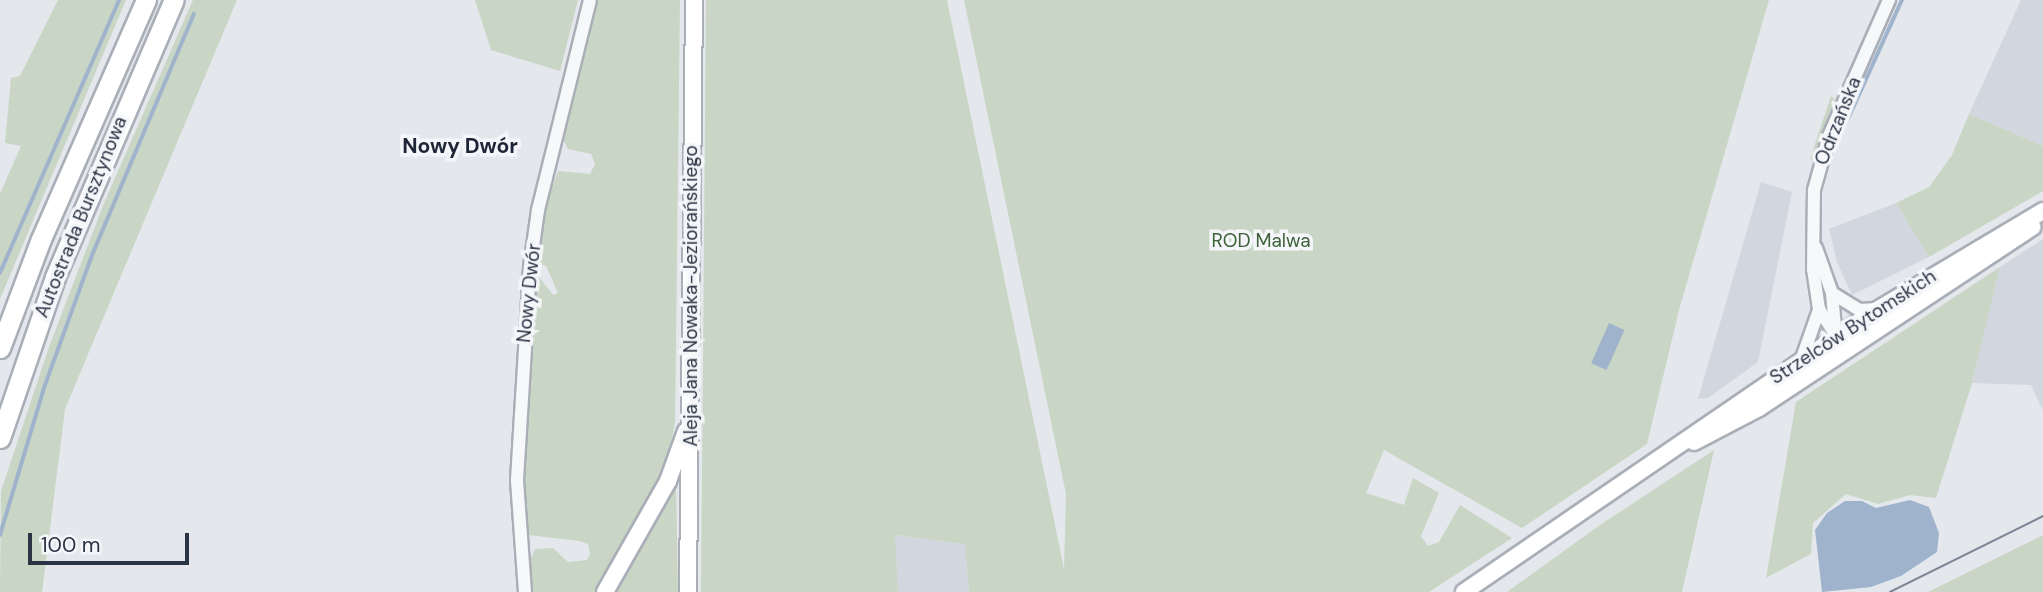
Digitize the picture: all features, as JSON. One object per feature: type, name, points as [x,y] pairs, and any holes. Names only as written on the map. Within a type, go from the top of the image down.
[{"type":"highway","name":"Autostrada Bursztynowa","points":[[0,348],[6,321],[145,0]]},
{"type":"highway","name":"Autostrada Bursztynowa","points":[[0,438],[50,290],[174,0]]},
{"type":"main road","name":"Aleja Jana Nowaka-Jeziorańskiego","points":[[688,592],[694,0]]},
{"type":"main road","name":"Strzelców Bytomskich","points":[[1464,592],[1669,453],[1728,426],[1804,368],[1837,337],[1881,308],[2043,211]]},
{"type":"main road","name":"Strzelców Bytomskich","points":[[1804,368],[1859,341],[2043,219]]},
{"type":"main road","points":[[606,592],[668,481],[691,416]]},
{"type":"street","name":"Nowy Dwór","points":[[525,592],[517,480],[530,267],[538,210],[590,0]]},
{"type":"street","name":"Odrzańska","points":[[1816,248],[1813,199],[1821,158],[1889,0]]},
{"type":"street","points":[[1816,248],[1832,293],[1837,337]]},
{"type":"street","points":[[1804,368],[1819,309],[1813,269],[1816,248]]},
{"type":"street","points":[[1832,293],[1859,310],[1881,308]]},
{"type":"street","points":[[1819,309],[1837,337],[1859,341]]},
{"type":"shaded area","points":[[2021,0],[2043,0],[2043,146],[1969,114]]},
{"type":"shaded area","points":[[1761,182],[1792,192],[1758,362],[1708,398],[1698,399]]},
{"type":"shaded area","points":[[1896,203],[1929,257],[1852,295],[1837,262],[1829,229]]},
{"type":"shaded area","points":[[2043,239],[2043,411],[2031,385],[1972,383],[2000,267]]},
{"type":"shaded area","points":[[894,535],[965,544],[969,592],[898,592]]},
{"type":"green space","points":[[58,0],[126,0],[0,299],[0,194],[21,146],[5,143],[11,78],[20,76]]},
{"type":"green space","points":[[193,0],[237,0],[65,409],[42,592],[0,592],[1,491],[49,347],[104,203]]},
{"type":"green space","points":[[475,0],[578,0],[560,71],[491,50]]},
{"type":"green space","points":[[595,0],[680,0],[675,423],[668,459],[600,592],[531,592],[528,566],[535,549],[553,548],[568,562],[587,560],[590,554],[588,544],[579,541],[528,535],[522,480],[535,272],[553,295],[558,293],[546,266],[536,263],[544,211],[558,171],[590,174],[595,164],[591,154],[568,149],[562,137]]},
{"type":"green space","name":"ROD Malwa","points":[[706,0],[947,0],[1064,569],[1066,494],[964,0],[1769,0],[1679,310],[1647,444],[1522,528],[1384,450],[1366,493],[1404,505],[1413,478],[1439,493],[1421,536],[1428,546],[1439,542],[1460,505],[1512,538],[1429,592],[969,592],[965,544],[895,535],[898,592],[701,592]]},
{"type":"green space","points":[[1831,96],[1837,102],[1813,160],[1810,159]]},
{"type":"green space","points":[[1969,114],[2043,146],[2043,191],[1929,257],[1896,203],[1929,187],[1952,155]]},
{"type":"green space","points":[[2000,267],[1972,383],[1936,498],[1910,495],[1878,504],[1846,494],[1813,523],[1811,554],[1766,578],[1796,402]]},
{"type":"green space","points":[[1714,450],[1682,592],[1507,592],[1600,525]]},
{"type":"green space","points":[[676,479],[678,592],[614,592]]},
{"type":"green space","points":[[2043,535],[2043,592],[1928,592]]},
{"type":"water","points":[[1609,323],[1625,330],[1607,370],[1591,363]]},
{"type":"water","points":[[1910,500],[1929,507],[1939,533],[1937,552],[1901,576],[1871,587],[1822,592],[1815,530],[1827,513],[1845,501],[1862,501],[1876,508]]},
{"type":"waterway","points":[[0,273],[119,0]]},
{"type":"waterway","points":[[1848,119],[1902,0]]},
{"type":"waterway","points":[[0,535],[44,388],[93,253],[194,14]]},
{"type":"tram line","points":[[1890,592],[2043,516]]},
{"type":"district","name":"Nowy Dwór","points":[[460,146]]}]
